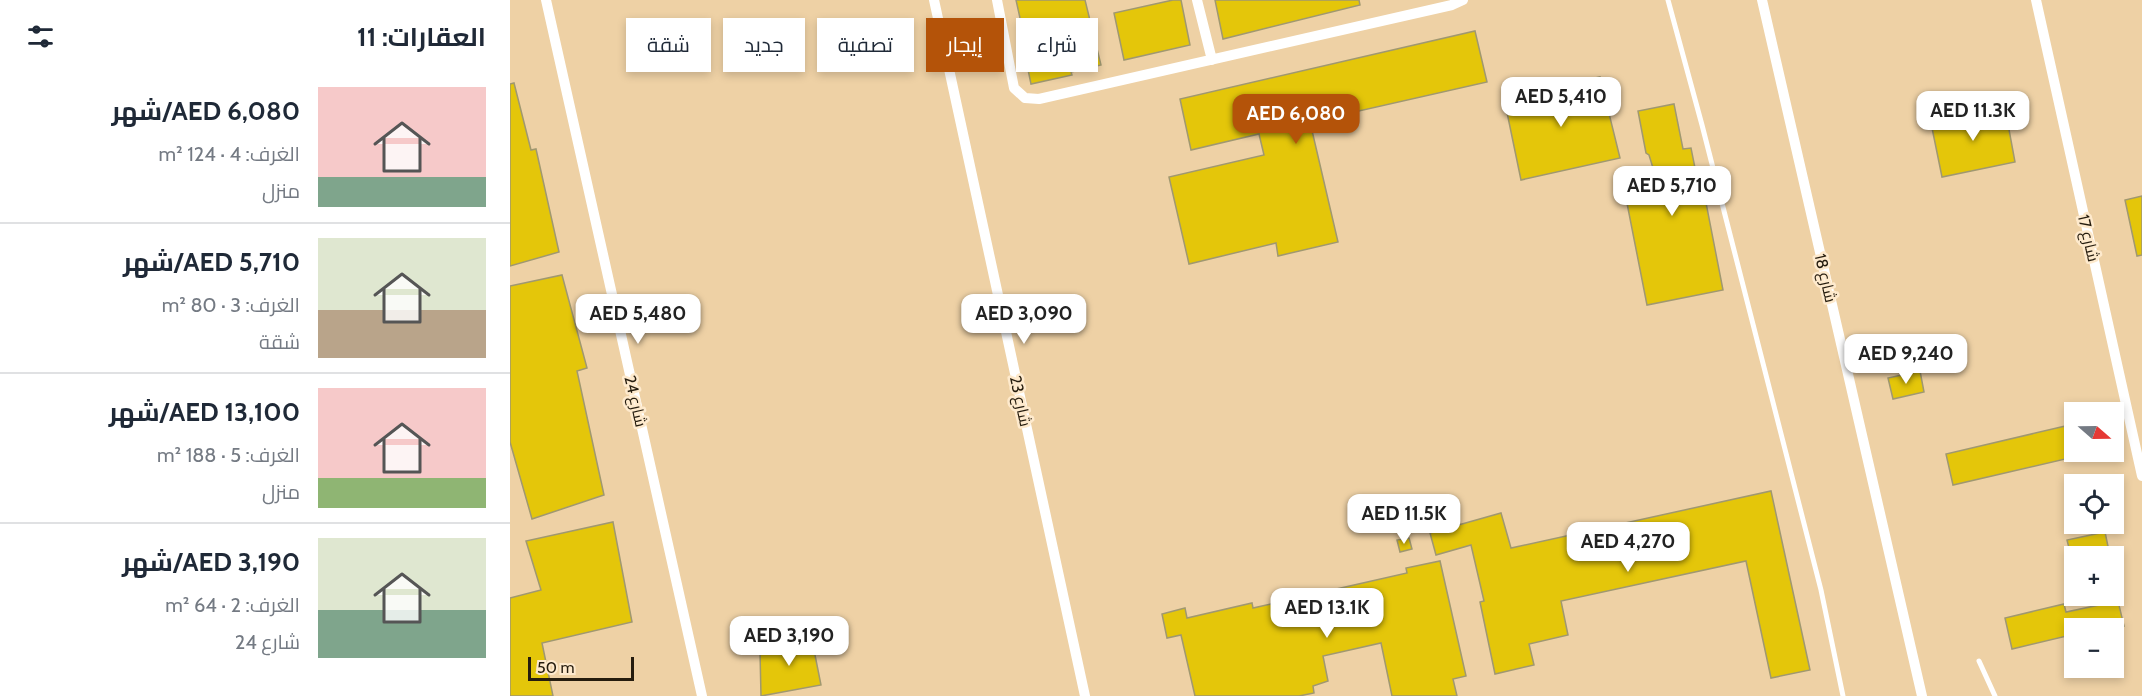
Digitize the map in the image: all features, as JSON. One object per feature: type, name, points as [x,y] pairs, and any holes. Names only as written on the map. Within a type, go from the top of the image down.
[{"type":"street","name":"شارع 24","points":[[546,0],[702,696]]},
{"type":"street","name":"شارع 23","points":[[934,0],[1085,696]]},
{"type":"street","points":[[997,0],[1014,88],[1025,98],[1039,99],[1452,5],[1463,0]]},
{"type":"street","points":[[1197,0],[1212,60]]},
{"type":"street","name":"شارع 18","points":[[1762,0],[1922,696]]},
{"type":"street","name":"شارع 17","points":[[2036,0],[2142,476]]},
{"type":"lane","points":[[1668,0],[1821,590],[1843,696]]},
{"type":"lane","points":[[1979,661],[1995,696]]},
{"type":"shaded area","points":[[510,0],[2142,0],[2142,696],[510,696]]},
{"type":"building","points":[[1016,0],[1085,0],[1089,18],[1020,18]]},
{"type":"building","points":[[1181,0],[1190,45],[1124,60],[1114,13]]},
{"type":"building","points":[[1215,0],[1359,0],[1360,5],[1223,39]]},
{"type":"building","points":[[1475,31],[1487,82],[1310,122],[1338,242],[1278,256],[1276,243],[1189,264],[1169,177],[1264,155],[1259,134],[1191,150],[1180,99]]},
{"type":"building","points":[[1028,72],[1071,72],[1072,75],[1031,84]]},
{"type":"building","points":[[1600,77],[1620,158],[1521,180],[1504,98]]},
{"type":"building","points":[[514,83],[531,150],[536,149],[559,252],[510,266],[510,84]]},
{"type":"building","points":[[1674,104],[1683,149],[1691,148],[1696,173],[1700,172],[1723,290],[1647,305],[1624,188],[1657,181],[1649,155],[1646,153],[1638,111]]},
{"type":"building","points":[[2005,108],[2015,162],[1942,177],[1931,123]]},
{"type":"building","points":[[2142,196],[2142,255],[2137,256],[2125,200]]},
{"type":"building","points":[[562,275],[587,368],[577,371],[604,495],[532,519],[510,442],[510,286]]},
{"type":"building","points":[[1920,371],[1924,392],[1893,399],[1888,378]]},
{"type":"building","points":[[2064,426],[2064,459],[1953,485],[1946,454]]},
{"type":"building","points":[[1771,491],[1810,670],[1771,678],[1746,561],[1561,601],[1568,635],[1529,644],[1534,665],[1495,674],[1480,602],[1484,601],[1471,545],[1436,555],[1430,533],[1501,513],[1511,548]]},
{"type":"building","points":[[613,522],[632,622],[542,643],[553,696],[510,696],[510,598],[541,590],[526,541]]},
{"type":"building","points":[[2105,534],[2108,546],[2068,546],[2067,540]]},
{"type":"building","points":[[1409,538],[1412,549],[1400,552],[1397,540]]},
{"type":"building","points":[[1440,561],[1466,676],[1453,679],[1457,696],[1392,696],[1381,643],[1323,656],[1328,681],[1313,686],[1314,693],[1299,696],[1195,696],[1181,635],[1167,638],[1162,614],[1185,608],[1187,618],[1252,603],[1253,608],[1407,573],[1406,568]]},
{"type":"building","points":[[2064,604],[2066,612],[2094,606],[2119,606],[2122,618],[2064,618],[2064,637],[2012,649],[2005,618]]},
{"type":"building","points":[[811,635],[821,685],[761,696],[760,652]]}]
